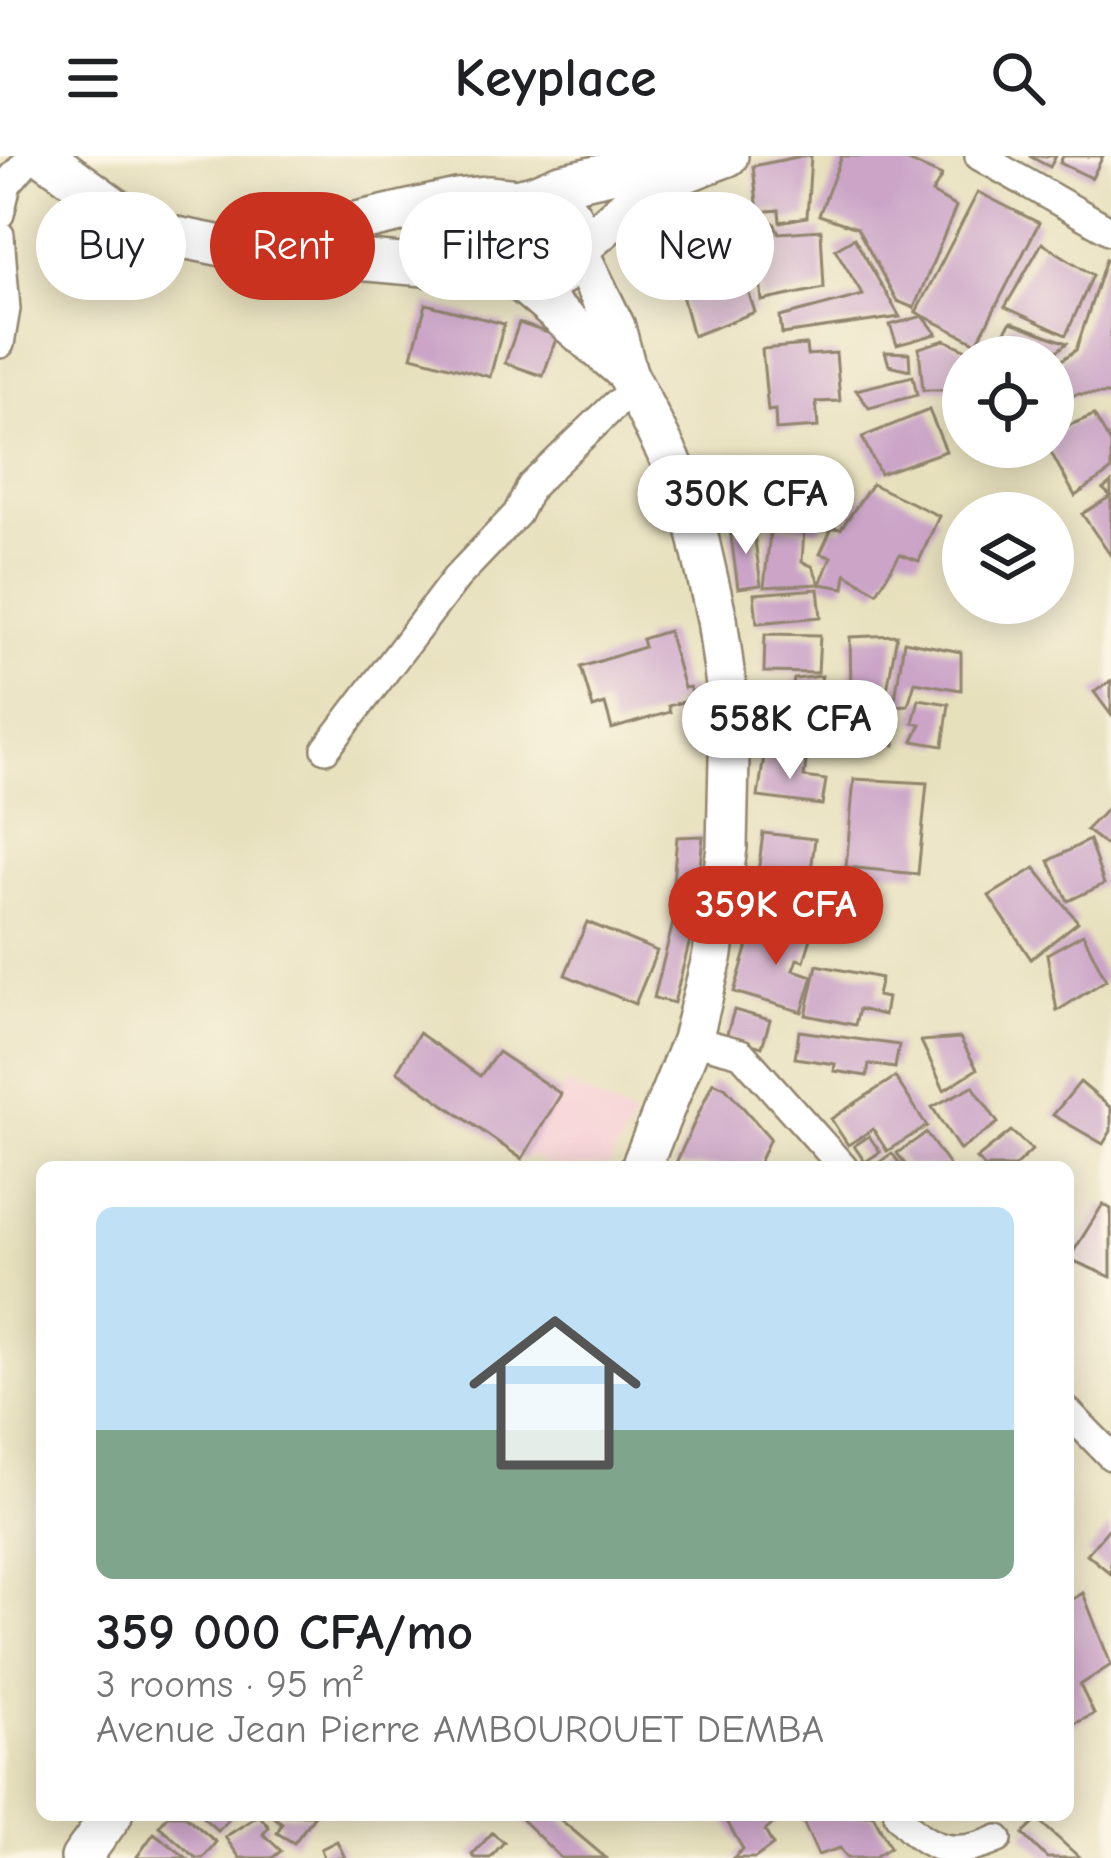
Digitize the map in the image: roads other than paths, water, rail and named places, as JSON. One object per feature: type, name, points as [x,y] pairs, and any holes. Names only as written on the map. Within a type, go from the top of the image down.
[{"type":"main road","points":[[44,156],[122,214],[162,234],[210,244]]},
{"type":"main road","points":[[539,192],[688,156]]},
{"type":"main road","points":[[592,239],[659,185],[728,156]]},
{"type":"main road","points":[[592,280],[615,327],[632,382],[675,465],[696,520],[723,652],[730,715],[724,884],[692,1040],[643,1161]]},
{"type":"main road","points":[[537,300],[632,382]]},
{"type":"main road","points":[[81,1858],[108,1821]]},
{"type":"street","points":[[0,214],[7,184],[32,156]]},
{"type":"street","points":[[980,156],[1111,232]]},
{"type":"street","points":[[0,235],[6,309],[0,344]]},
{"type":"street","points":[[326,749],[456,578],[518,514],[531,485],[616,404],[632,382]]},
{"type":"street","points":[[692,1040],[741,1053],[838,1161]]},
{"type":"street","points":[[1074,1418],[1111,1456]]},
{"type":"street","points":[[903,1821],[917,1839],[941,1852],[979,1852],[998,1839]]}]
